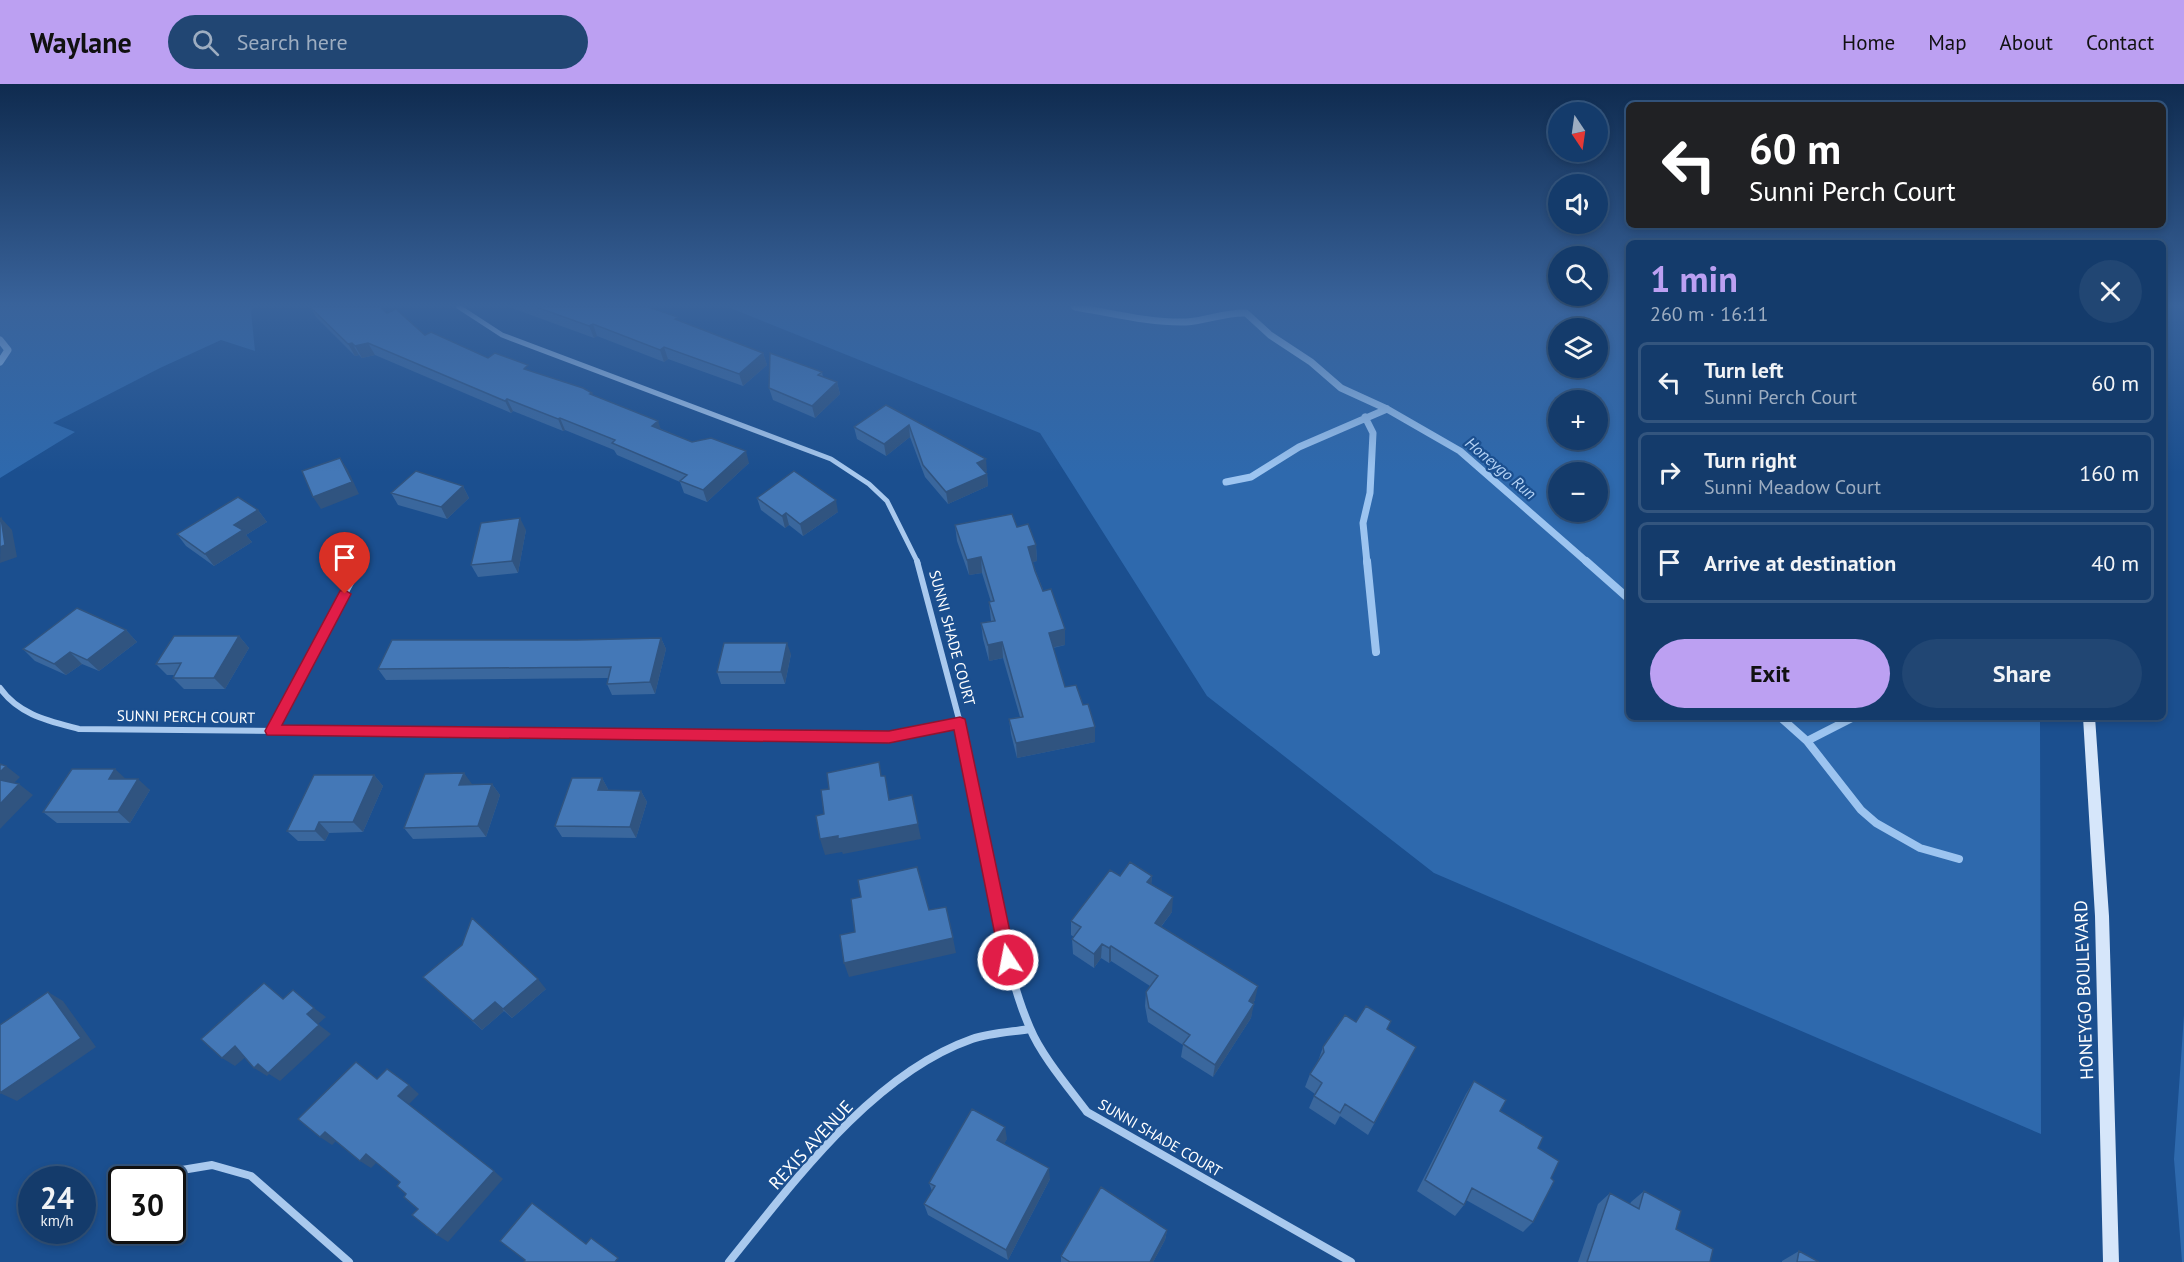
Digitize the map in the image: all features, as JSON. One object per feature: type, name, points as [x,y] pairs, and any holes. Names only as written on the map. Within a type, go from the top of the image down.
[{"type":"main road","name":"HONEYGO BOULEVARD","points":[[2089,720],[2102,916],[2111,1262]]},
{"type":"street","name":"SUNNI SHADE COURT","points":[[576,362],[831,459],[869,484],[887,501],[913,550],[923,577],[960,723],[1008,960],[1030,1029],[1066,1085],[1087,1112],[1351,1262]]},
{"type":"street","points":[[272,731],[355,575]]},
{"type":"street","name":"SUNNI PERCH COURT","points":[[0,688],[8,701],[34,716],[79,729],[889,737],[960,723]]},
{"type":"street","name":"REXIS AVENUE","points":[[729,1262],[791,1186],[849,1121],[913,1071],[969,1040],[1030,1029]]},
{"type":"street","points":[[186,1169],[212,1165],[250,1176],[349,1262]]},
{"type":"shaded area","points":[[0,362],[173,362],[53,423],[75,432],[0,478]]},
{"type":"shaded area","points":[[864,362],[1548,362],[1548,378],[1608,378],[1608,362],[1626,362],[1626,720],[2040,720],[2041,1134],[1434,873],[1207,696],[1040,433]]},
{"type":"shaded area","points":[[2184,1015],[2184,1262],[2182,1262],[2174,1159]]},
{"type":"building","points":[[413,362],[520,362],[528,365],[524,369],[583,388],[592,393],[590,394],[658,421],[652,426],[692,442],[711,438],[746,451],[703,490],[680,481],[687,475],[612,443],[615,440],[507,399],[505,401]]},
{"type":"building","points":[[706,362],[753,362],[739,374]]},
{"type":"building","points":[[770,362],[795,362],[822,372],[818,375],[837,382],[812,406],[769,388]]},
{"type":"building","points":[[886,405],[986,459],[977,463],[987,474],[946,492],[923,465],[909,425],[884,444],[854,427]]},
{"type":"building","points":[[340,458],[352,482],[313,497],[302,471]]},
{"type":"building","points":[[416,471],[463,486],[441,507],[391,493]]},
{"type":"building","points":[[794,471],[836,500],[800,524],[786,513],[782,516],[757,498]]},
{"type":"building","points":[[238,497],[258,510],[234,525],[243,530],[205,554],[177,534]]},
{"type":"building","points":[[1012,514],[1017,527],[1028,524],[1036,545],[1028,547],[1035,571],[1043,591],[1051,589],[1065,629],[1049,633],[1065,687],[1076,685],[1083,705],[1088,704],[1095,727],[1016,743],[1009,719],[1023,717],[1002,642],[988,645],[981,623],[995,621],[989,602],[994,601],[981,557],[967,560],[955,525]]},
{"type":"building","points":[[520,518],[512,561],[471,565],[481,523]]},
{"type":"building","points":[[0,519],[5,545],[0,547]]},
{"type":"building","points":[[77,608],[126,630],[87,660],[70,652],[54,664],[23,649]]},
{"type":"building","points":[[174,636],[239,636],[214,678],[173,678],[181,663],[156,664]]},
{"type":"building","points":[[661,638],[650,682],[607,684],[611,667],[378,669],[392,640]]},
{"type":"building","points":[[724,643],[787,643],[781,672],[717,672]]},
{"type":"building","points":[[879,762],[881,776],[885,776],[889,800],[912,795],[918,824],[838,839],[838,836],[820,839],[816,816],[824,814],[821,790],[829,789],[827,773]]},
{"type":"building","points":[[0,764],[6,766],[0,772]]},
{"type":"building","points":[[72,769],[115,769],[109,779],[138,779],[118,812],[43,812]]},
{"type":"building","points":[[464,773],[459,785],[492,784],[478,826],[404,828],[425,774]]},
{"type":"building","points":[[314,775],[374,775],[353,822],[319,822],[315,831],[287,831]]},
{"type":"building","points":[[572,778],[602,778],[598,790],[641,791],[630,827],[555,826]]},
{"type":"building","points":[[0,780],[19,784],[0,804]]},
{"type":"building","points":[[1130,862],[1152,876],[1147,882],[1173,897],[1155,923],[1258,986],[1249,1001],[1254,1004],[1215,1065],[1183,1044],[1190,1035],[1149,1008],[1146,992],[1158,976],[1111,946],[1109,948],[1102,944],[1094,954],[1072,939],[1081,927],[1071,921],[1110,870],[1120,876]]},
{"type":"building","points":[[917,867],[929,910],[946,907],[953,938],[844,963],[840,935],[855,932],[851,899],[861,897],[858,880]]},
{"type":"building","points":[[472,918],[538,979],[503,1009],[495,1002],[473,1021],[423,977],[462,945]]},
{"type":"building","points":[[264,983],[283,999],[293,990],[314,1008],[307,1014],[319,1025],[268,1073],[258,1064],[254,1068],[235,1046],[222,1058],[201,1039]]},
{"type":"building","points":[[48,992],[81,1038],[0,1093],[0,1025]]},
{"type":"building","points":[[1366,1006],[1391,1021],[1387,1029],[1416,1047],[1374,1123],[1345,1104],[1340,1113],[1314,1096],[1322,1083],[1310,1074],[1324,1052],[1323,1047],[1345,1015],[1356,1022]]},
{"type":"building","points":[[356,1062],[377,1079],[387,1069],[409,1085],[398,1096],[494,1171],[437,1235],[412,1215],[418,1209],[404,1197],[406,1194],[397,1186],[400,1182],[366,1154],[360,1161],[325,1132],[320,1137],[298,1119]]},
{"type":"building","points":[[1474,1081],[1506,1100],[1500,1111],[1543,1137],[1538,1148],[1559,1161],[1551,1178],[1554,1181],[1533,1222],[1472,1188],[1464,1205],[1425,1180]]},
{"type":"building","points":[[972,1109],[1005,1127],[997,1140],[1049,1168],[1006,1250],[924,1204],[935,1186],[929,1183]]},
{"type":"building","points":[[1101,1187],[1167,1230],[1150,1262],[1070,1262],[1061,1256]]},
{"type":"building","points":[[1644,1191],[1681,1211],[1676,1229],[1713,1249],[1710,1262],[1587,1262],[1610,1193],[1639,1209]]},
{"type":"building","points":[[532,1203],[586,1244],[591,1238],[618,1258],[615,1262],[524,1262],[525,1260],[500,1241]]},
{"type":"building","points":[[1799,1251],[1819,1262],[1797,1262]]},
{"type":"waterway","name":"Honeygo Run","points":[[1311,362],[1341,388],[1387,409]]},
{"type":"waterway","points":[[1366,418],[1387,409]]},
{"type":"waterway","name":"Honeygo Run","points":[[1387,409],[1460,451],[1588,563]]},
{"type":"waterway","points":[[1226,482],[1251,477],[1299,447],[1366,418]]},
{"type":"waterway","points":[[1366,418],[1373,433],[1370,493],[1363,523],[1367,563]]},
{"type":"waterway","points":[[1367,561],[1376,652]]},
{"type":"waterway","name":"Honeygo Run","points":[[1586,561],[1626,596]]},
{"type":"waterway","name":"Honeygo Run","points":[[1783,720],[1807,741]]},
{"type":"waterway","points":[[1807,741],[1848,720]]},
{"type":"waterway","name":"Honeygo Run","points":[[1807,741],[1861,810],[1876,823],[1920,848],[1959,859]]},
{"type":"route","points":[[345,594],[272,731],[889,737],[960,723],[1008,960]]}]
